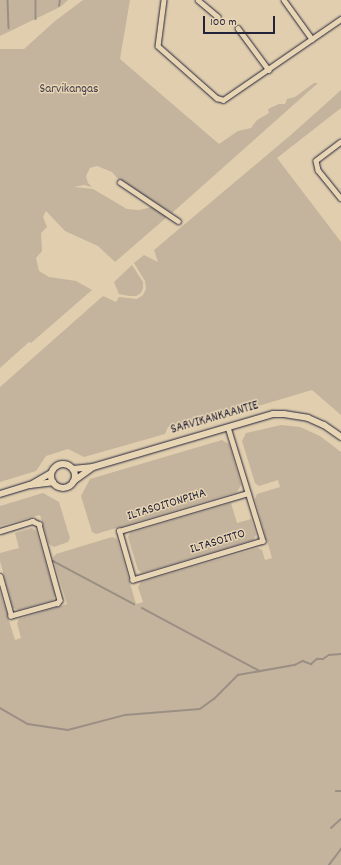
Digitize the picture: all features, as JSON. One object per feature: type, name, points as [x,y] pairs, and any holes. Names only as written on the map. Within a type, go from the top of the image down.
[{"type":"street","points":[[164,0],[157,42],[159,48],[217,98],[223,100],[269,70],[341,19]]},
{"type":"street","points":[[198,0],[218,17]]},
{"type":"street","points":[[284,0],[312,39]]},
{"type":"street","points":[[238,28],[269,70]]},
{"type":"street","points":[[341,142],[316,160],[318,170],[341,198]]},
{"type":"street","points":[[120,182],[178,221]]},
{"type":"street","name":"SARVIKANKAANTIE","points":[[30,485],[51,473],[56,466],[61,464],[65,464],[73,468],[93,467],[273,414],[299,415],[313,420],[341,438]]},
{"type":"street","name":"ILTASOITTO","points":[[133,580],[263,541],[228,427]]},
{"type":"street","name":"SARVIKANKAANTIE","points":[[0,494],[30,485],[53,482],[64,488],[93,467]]},
{"type":"street","points":[[73,468],[75,475],[74,481]]},
{"type":"street","points":[[51,473],[53,482]]},
{"type":"street","name":"ILTASOITONPIHA","points":[[133,580],[119,531],[248,493]]},
{"type":"street","points":[[0,531],[32,521],[39,524],[60,600],[58,603],[11,616],[0,577]]},
{"type":"green space","points":[[0,0],[68,0],[60,7],[0,36]]},
{"type":"green space","name":"Sarvikangas","points":[[83,0],[130,0],[120,59],[219,144],[238,131],[251,128],[257,120],[269,113],[268,109],[279,104],[285,104],[287,99],[295,97],[314,83],[318,83],[172,213],[119,180],[112,172],[97,166],[90,168],[86,176],[88,183],[92,187],[84,185],[74,187],[93,189],[127,209],[139,210],[152,207],[167,217],[115,262],[98,246],[65,231],[46,211],[43,217],[47,227],[41,233],[42,251],[36,258],[39,271],[49,277],[76,281],[92,290],[0,368],[0,49],[24,49],[55,21]]},
{"type":"green space","points":[[341,90],[341,108],[277,158],[341,242],[341,415],[312,390],[188,427],[180,423],[168,427],[165,434],[84,457],[68,449],[46,456],[36,471],[0,482],[0,387],[103,296],[116,302],[119,297],[137,299],[143,295],[146,289],[145,281],[134,263],[144,255],[158,262],[154,250],[292,134]]},
{"type":"green space","points":[[132,265],[143,282],[141,293],[136,296],[119,294],[114,282]]},
{"type":"green space","points":[[281,425],[300,427],[320,436],[341,452],[341,865],[0,865],[0,592],[15,640],[21,638],[17,623],[19,619],[67,604],[53,558],[56,554],[112,537],[117,539],[136,604],[143,602],[138,587],[141,582],[258,548],[262,550],[265,560],[272,558],[255,499],[257,494],[280,487],[278,480],[259,486],[255,483],[242,441],[246,433]]},
{"type":"green space","points":[[222,440],[229,444],[241,485],[237,492],[96,534],[92,532],[81,496],[90,479]]},
{"type":"green space","points":[[43,493],[59,502],[70,538],[68,542],[54,547],[49,544],[40,515],[0,526],[0,506]]},
{"type":"green space","points":[[231,503],[237,523],[251,519],[256,535],[253,540],[142,573],[138,570],[128,537],[130,533]]},
{"type":"green space","points":[[32,528],[36,531],[55,595],[53,600],[18,610],[13,608],[0,561],[0,553],[19,548],[15,533]]},
{"type":"waterway","points":[[8,0],[9,28]]},
{"type":"waterway","points":[[36,0],[36,19]]},
{"type":"waterway","points":[[59,6],[60,0]]},
{"type":"waterway","points":[[53,561],[134,604]]},
{"type":"waterway","points":[[142,608],[260,671]]},
{"type":"waterway","points":[[0,708],[28,724],[68,730],[125,715],[200,709],[214,699],[238,675],[295,665],[303,661],[311,664],[317,659],[323,659],[329,655],[341,654]]},
{"type":"waterway","points":[[336,791],[341,791]]},
{"type":"waterway","points":[[331,828],[341,819]]},
{"type":"waterway","points":[[329,865],[341,849]]}]
